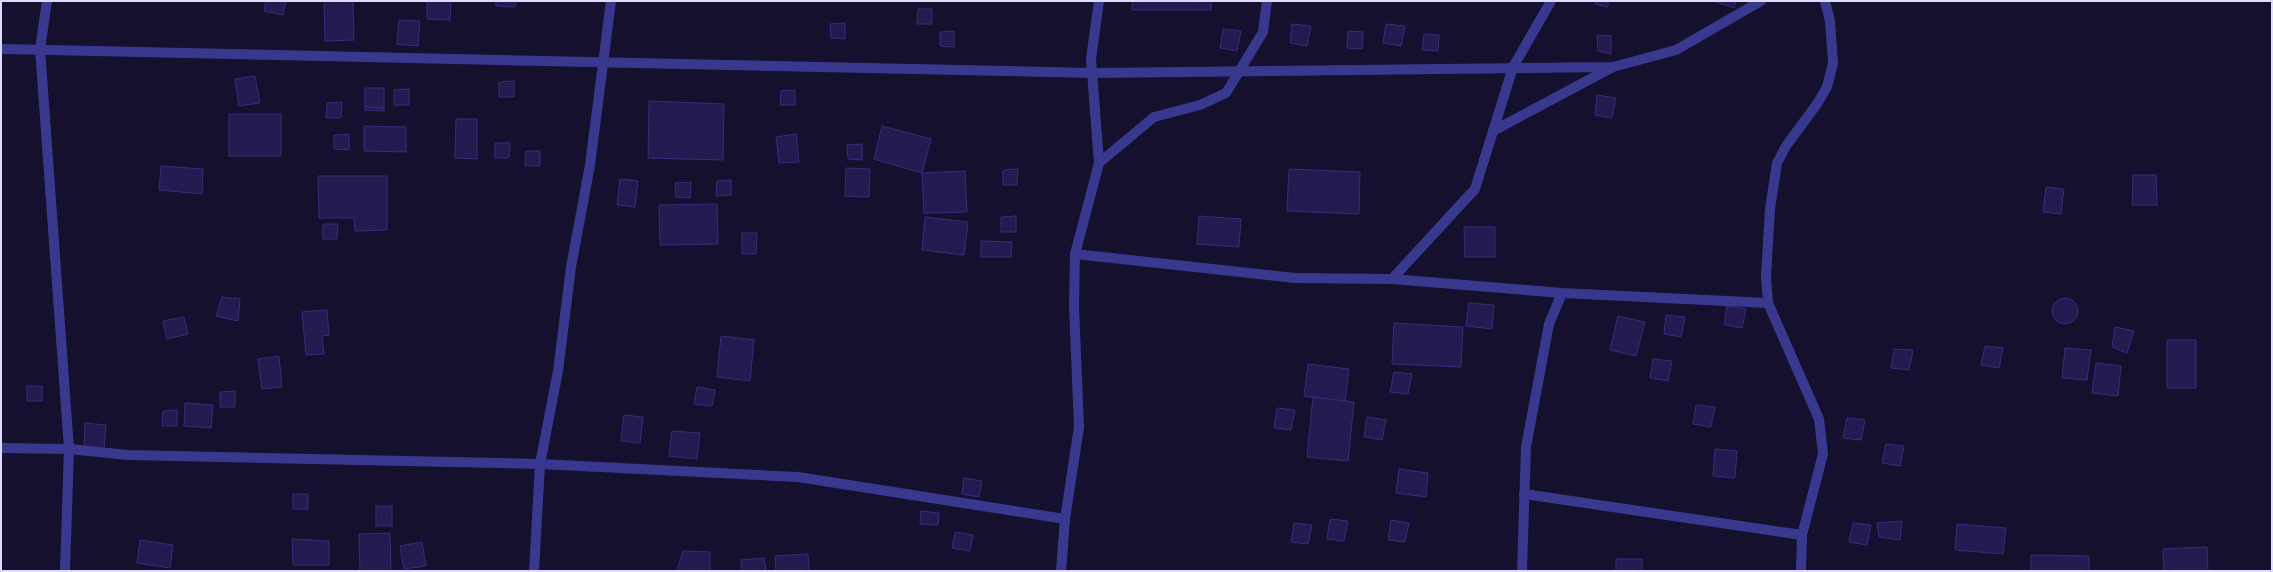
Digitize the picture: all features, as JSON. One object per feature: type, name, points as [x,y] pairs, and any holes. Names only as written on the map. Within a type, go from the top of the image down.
[{"type":"street","points":[[47,1],[40,49],[69,449],[65,571]]},
{"type":"street","points":[[534,571],[540,464],[558,371],[571,267],[590,165],[611,1]]},
{"type":"street","points":[[1061,571],[1065,518],[1079,427],[1074,306],[1075,254],[1099,163],[1091,59],[1099,1]]},
{"type":"street","points":[[1099,163],[1154,117],[1200,104],[1226,93],[1241,71],[1262,32],[1267,1]]},
{"type":"street","points":[[1392,279],[1475,189],[1513,67],[1551,1]]},
{"type":"street","points":[[1493,131],[1613,67],[1676,50],[1761,1]]},
{"type":"street","points":[[1801,571],[1802,535],[1823,454],[1819,419],[1768,303],[1766,276],[1769,216],[1777,163],[1786,146],[1817,104],[1827,87],[1833,64],[1830,21],[1825,1]]},
{"type":"street","points":[[1,49],[1093,73],[1613,67]]},
{"type":"street","points":[[1075,254],[1295,278],[1392,279],[1562,293],[1768,303]]},
{"type":"street","points":[[1522,571],[1526,447],[1549,324],[1562,293]]},
{"type":"street","points":[[1,448],[69,449],[128,455],[540,464],[798,477],[1065,518]]},
{"type":"street","points":[[1524,494],[1802,535]]},
{"type":"building","points":[[266,1],[286,1],[283,15],[264,11]]},
{"type":"building","points":[[324,1],[353,1],[354,40],[325,41]]},
{"type":"building","points":[[427,1],[451,1],[450,20],[427,19]]},
{"type":"building","points":[[496,1],[516,1],[515,7],[496,6]]},
{"type":"building","points":[[1132,1],[1211,1],[1211,10],[1132,10]]},
{"type":"building","points":[[1596,1],[1608,1],[1608,7],[1595,4]]},
{"type":"building","points":[[1714,1],[1736,1],[1734,8]]},
{"type":"building","points":[[918,9],[932,9],[932,24],[917,24]]},
{"type":"building","points":[[399,20],[420,21],[418,46],[397,44]]},
{"type":"building","points":[[845,23],[845,39],[831,38],[830,24]]},
{"type":"building","points":[[1292,24],[1311,26],[1307,46],[1290,43]]},
{"type":"building","points":[[1386,24],[1405,26],[1401,46],[1383,43]]},
{"type":"building","points":[[1223,29],[1241,31],[1237,51],[1220,48]]},
{"type":"building","points":[[954,31],[954,47],[940,46],[940,32]]},
{"type":"building","points":[[1348,31],[1363,32],[1362,49],[1347,48]]},
{"type":"building","points":[[1424,34],[1439,35],[1438,51],[1422,50]]},
{"type":"building","points":[[1597,35],[1611,36],[1611,54],[1598,51]]},
{"type":"building","points":[[255,76],[260,103],[239,106],[235,79]]},
{"type":"building","points":[[514,81],[514,97],[499,97],[499,82]]},
{"type":"building","points":[[365,88],[384,88],[384,108],[365,107]]},
{"type":"building","points":[[409,89],[409,105],[394,105],[394,90]]},
{"type":"building","points":[[795,90],[795,105],[780,105],[781,91]]},
{"type":"building","points":[[1597,95],[1616,98],[1612,118],[1595,115]]},
{"type":"building","points":[[649,101],[724,104],[723,160],[648,158]]},
{"type":"building","points":[[342,102],[341,118],[326,118],[327,103]]},
{"type":"building","points":[[365,107],[384,108],[384,111],[365,110]]},
{"type":"building","points":[[229,114],[281,114],[281,156],[229,156]]},
{"type":"building","points":[[456,119],[477,119],[477,159],[455,158]]},
{"type":"building","points":[[364,126],[406,127],[406,152],[364,151]]},
{"type":"building","points":[[882,126],[931,139],[922,173],[874,159]]},
{"type":"building","points":[[349,134],[349,150],[334,149],[334,135]]},
{"type":"building","points":[[796,134],[799,162],[779,163],[776,137]]},
{"type":"building","points":[[495,143],[510,143],[509,158],[495,158]]},
{"type":"building","points":[[862,144],[862,160],[848,159],[847,145]]},
{"type":"building","points":[[526,151],[540,151],[540,166],[525,166]]},
{"type":"building","points":[[161,166],[203,169],[202,194],[159,190]]},
{"type":"building","points":[[846,168],[870,169],[869,197],[845,196]]},
{"type":"building","points":[[1018,169],[1017,185],[1003,185],[1003,170]]},
{"type":"building","points":[[1289,169],[1360,172],[1359,214],[1287,211]]},
{"type":"building","points":[[965,171],[967,212],[924,213],[922,173]]},
{"type":"building","points":[[2133,175],[2156,175],[2157,205],[2132,205]]},
{"type":"building","points":[[318,176],[387,176],[387,230],[355,231],[354,218],[319,218]]},
{"type":"building","points":[[620,179],[638,181],[635,207],[617,205]]},
{"type":"building","points":[[731,180],[731,195],[716,196],[717,181]]},
{"type":"building","points":[[691,182],[690,198],[676,197],[675,183]]},
{"type":"building","points":[[2046,187],[2064,189],[2061,214],[2043,212]]},
{"type":"building","points":[[717,204],[718,244],[660,245],[659,205]]},
{"type":"building","points":[[1016,216],[1016,232],[1001,232],[1001,217]]},
{"type":"building","points":[[1199,216],[1241,219],[1239,247],[1197,244]]},
{"type":"building","points":[[925,217],[968,222],[964,255],[922,250]]},
{"type":"building","points":[[323,224],[338,224],[337,239],[323,239]]},
{"type":"building","points":[[1464,227],[1495,227],[1495,257],[1465,257]]},
{"type":"building","points":[[742,233],[757,233],[756,254],[742,254]]},
{"type":"building","points":[[981,241],[1012,242],[1011,257],[981,257]]},
{"type":"building","points":[[222,297],[240,299],[238,321],[216,316]]},
{"type":"building","points":[[2065,298],[2074,302],[2078,311],[2074,320],[2065,324],[2056,320],[2052,311],[2056,302]]},
{"type":"building","points":[[1469,303],[1494,305],[1492,329],[1466,326]]},
{"type":"building","points":[[1727,306],[1746,309],[1742,328],[1724,325]]},
{"type":"building","points":[[327,310],[329,335],[322,336],[324,354],[306,355],[302,312]]},
{"type":"building","points":[[1666,315],[1685,317],[1681,337],[1664,334]]},
{"type":"building","points":[[1618,316],[1645,322],[1636,356],[1610,350]]},
{"type":"building","points":[[184,317],[188,334],[167,339],[163,321]]},
{"type":"building","points":[[1394,323],[1463,327],[1461,367],[1392,364]]},
{"type":"building","points":[[2115,327],[2134,331],[2127,353],[2112,347]]},
{"type":"building","points":[[721,336],[754,340],[750,381],[717,377]]},
{"type":"building","points":[[2167,340],[2196,340],[2196,388],[2167,388]]},
{"type":"building","points":[[1985,346],[2003,348],[1999,368],[1981,365]]},
{"type":"building","points":[[2065,348],[2091,350],[2087,380],[2062,378]]},
{"type":"building","points":[[1894,349],[1913,350],[1909,370],[1891,368]]},
{"type":"building","points":[[279,356],[282,387],[262,389],[258,359]]},
{"type":"building","points":[[1653,359],[1672,361],[1668,381],[1650,378]]},
{"type":"building","points":[[2096,363],[2121,366],[2118,396],[2092,393]]},
{"type":"building","points":[[1308,364],[1349,369],[1345,402],[1304,396]]},
{"type":"building","points":[[1394,372],[1412,374],[1408,394],[1390,392]]},
{"type":"building","points":[[27,386],[42,386],[42,401],[27,401]]},
{"type":"building","points":[[697,387],[715,390],[712,406],[694,404]]},
{"type":"building","points":[[235,391],[235,407],[220,407],[220,392]]},
{"type":"building","points":[[1313,397],[1354,402],[1348,461],[1307,457]]},
{"type":"building","points":[[185,403],[213,405],[211,428],[184,426]]},
{"type":"building","points":[[1696,405],[1715,407],[1711,427],[1693,424]]},
{"type":"building","points":[[1277,408],[1295,410],[1291,430],[1274,428]]},
{"type":"building","points":[[177,410],[177,426],[162,426],[163,411]]},
{"type":"building","points":[[624,415],[643,417],[640,443],[621,441]]},
{"type":"building","points":[[1367,417],[1386,420],[1382,440],[1364,437]]},
{"type":"building","points":[[1847,418],[1865,420],[1861,440],[1843,438]]},
{"type":"building","points":[[85,423],[106,425],[104,449],[84,448]]},
{"type":"building","points":[[672,431],[700,433],[697,459],[669,456]]},
{"type":"building","points":[[1886,444],[1904,446],[1900,466],[1882,463]]},
{"type":"building","points":[[1715,449],[1737,451],[1735,478],[1713,476]]},
{"type":"building","points":[[1399,469],[1428,473],[1426,497],[1396,493]]},
{"type":"building","points":[[964,478],[982,481],[979,497],[962,494]]},
{"type":"building","points":[[293,494],[308,494],[308,509],[293,509]]},
{"type":"building","points":[[376,506],[392,506],[392,526],[376,526]]},
{"type":"building","points":[[921,511],[939,513],[938,525],[920,524]]},
{"type":"building","points":[[1330,519],[1348,521],[1344,541],[1327,539]]},
{"type":"building","points":[[1391,520],[1409,523],[1405,542],[1388,540]]},
{"type":"building","points":[[1902,521],[1900,540],[1879,537],[1877,523]]},
{"type":"building","points":[[1294,523],[1312,525],[1308,544],[1291,542]]},
{"type":"building","points":[[1853,523],[1871,525],[1867,545],[1849,542]]},
{"type":"building","points":[[1957,524],[2006,528],[2003,554],[1955,550]]},
{"type":"building","points":[[955,532],[973,535],[970,551],[952,548]]},
{"type":"building","points":[[390,533],[391,571],[360,571],[359,534]]},
{"type":"building","points":[[292,539],[329,541],[329,565],[293,565]]},
{"type":"building","points":[[140,540],[173,545],[170,568],[137,563]]},
{"type":"building","points":[[422,542],[426,566],[404,569],[400,546]]},
{"type":"building","points":[[2207,547],[2208,571],[2164,571],[2163,549]]},
{"type":"building","points":[[683,551],[710,552],[710,571],[677,571]]},
{"type":"building","points":[[808,554],[809,571],[776,571],[775,556]]},
{"type":"building","points":[[2031,555],[2089,556],[2089,571],[2031,571]]},
{"type":"building","points":[[764,558],[766,571],[742,571],[741,560]]},
{"type":"building","points":[[1616,559],[1642,559],[1642,571],[1616,571]]}]
